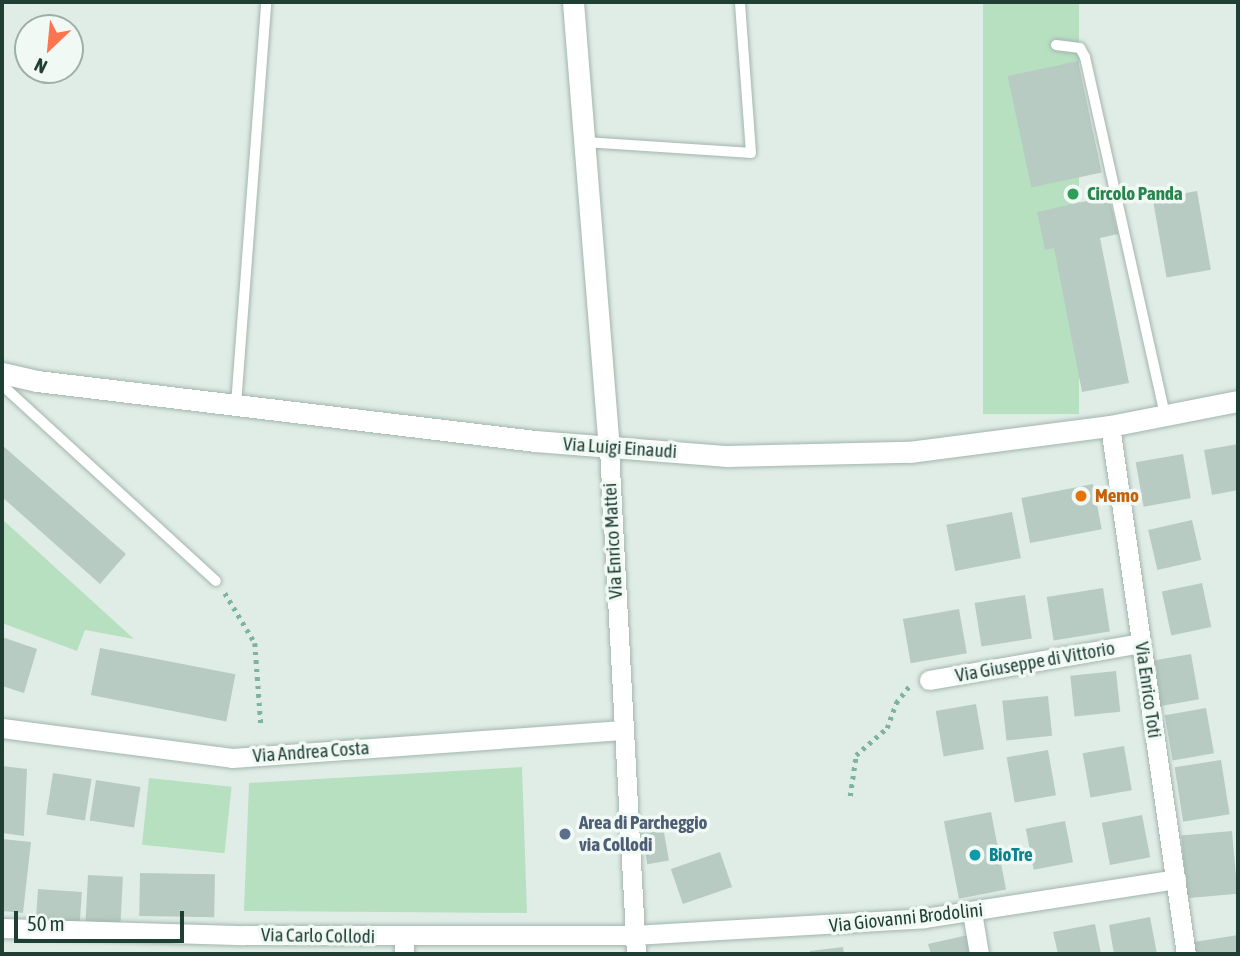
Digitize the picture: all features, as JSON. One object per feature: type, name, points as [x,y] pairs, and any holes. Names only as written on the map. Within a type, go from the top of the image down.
[{"type":"street","name":"Via Enrico Mattei","points":[[573,2],[609,449],[635,944]]},
{"type":"street","name":"Via Luigi Einaudi","points":[[2,373],[37,381],[609,449],[727,456],[874,454],[1110,426],[1238,401]]},
{"type":"street","name":"Via Enrico Toti","points":[[1110,426],[1186,954]]},
{"type":"street","name":"Via Giuseppe di Vittorio","points":[[929,680],[1141,643]]},
{"type":"street","name":"Via Andrea Costa","points":[[2,728],[232,758],[622,730]]},
{"type":"street","name":"Via Giovanni Brodolini","points":[[635,944],[972,912],[1176,879]]},
{"type":"street","points":[[972,912],[979,954]]},
{"type":"street","name":"Via Carlo Collodi","points":[[2,928],[404,946],[635,944]]},
{"type":"lane","points":[[236,405],[266,2]]},
{"type":"lane","points":[[586,142],[751,153],[740,2]]},
{"type":"lane","points":[[1056,45],[1080,48],[1085,57],[1165,415]]},
{"type":"lane","points":[[2,385],[216,581]]},
{"type":"path","points":[[216,581],[240,613],[255,643],[261,724]]},
{"type":"path","points":[[850,796],[856,755],[887,728],[896,703],[911,684],[929,680]]},
{"type":"green space","points":[[983,2],[1079,2],[1079,414],[983,414]]},
{"type":"green space","points":[[2,519],[134,639],[85,630],[77,651],[2,623]]},
{"type":"green space","points":[[522,767],[527,913],[244,911],[249,783]]},
{"type":"green space","points":[[149,778],[232,787],[225,853],[142,845]]},
{"type":"building","points":[[1078,61],[1102,173],[1031,187],[1008,76]]},
{"type":"building","points":[[1197,191],[1211,270],[1167,278],[1153,199]]},
{"type":"building","points":[[1109,196],[1118,234],[1100,238],[1129,383],[1082,392],[1054,248],[1045,250],[1037,212]]},
{"type":"building","points":[[1238,444],[1238,490],[1212,495],[1204,450]]},
{"type":"building","points":[[2,445],[126,554],[100,584],[2,497]]},
{"type":"building","points":[[1183,454],[1191,498],[1144,507],[1136,462]]},
{"type":"building","points":[[1093,484],[1102,529],[1030,543],[1021,498]]},
{"type":"building","points":[[1012,512],[1021,558],[955,571],[946,525]]},
{"type":"building","points":[[1192,520],[1201,560],[1157,570],[1148,530]]},
{"type":"building","points":[[1202,583],[1211,627],[1171,636],[1162,592]]},
{"type":"building","points":[[1103,588],[1110,631],[1054,640],[1047,597]]},
{"type":"building","points":[[1025,595],[1032,638],[982,646],[975,603]]},
{"type":"building","points":[[959,609],[967,653],[911,663],[903,619]]},
{"type":"building","points":[[2,637],[37,649],[24,693],[2,686]]},
{"type":"building","points":[[100,648],[235,674],[226,721],[91,695]]},
{"type":"building","points":[[1191,654],[1199,699],[1159,706],[1151,661]]},
{"type":"building","points":[[1116,671],[1120,712],[1075,717],[1070,676]]},
{"type":"building","points":[[1048,696],[1052,736],[1006,741],[1002,701]]},
{"type":"building","points":[[976,704],[984,749],[944,756],[936,711]]},
{"type":"building","points":[[1206,708],[1214,753],[1173,761],[1165,715]]},
{"type":"building","points":[[1124,746],[1132,790],[1090,798],[1083,753]]},
{"type":"building","points":[[1048,750],[1056,795],[1015,803],[1007,757]]},
{"type":"building","points":[[1221,760],[1230,814],[1183,822],[1175,767]]},
{"type":"building","points":[[2,766],[27,769],[24,836],[2,833]]},
{"type":"building","points":[[53,773],[92,779],[85,821],[46,814]]},
{"type":"building","points":[[96,780],[140,787],[134,828],[90,820]]},
{"type":"building","name":"BioTre","points":[[991,812],[1006,890],[959,899],[944,821]]},
{"type":"building","points":[[1142,815],[1150,857],[1110,865],[1102,823]]},
{"type":"building","points":[[662,821],[669,860],[647,864],[640,825]]},
{"type":"building","points":[[1065,821],[1073,862],[1034,870],[1026,829]]},
{"type":"building","points":[[1232,831],[1237,894],[1187,898],[1181,835]]},
{"type":"building","points":[[2,839],[31,842],[23,913],[2,911]]},
{"type":"building","points":[[720,852],[732,887],[683,904],[671,869]]},
{"type":"building","points":[[140,873],[215,874],[214,917],[139,916]]},
{"type":"building","points":[[88,875],[123,877],[120,926],[85,924]]},
{"type":"building","points":[[38,889],[82,892],[80,922],[36,919]]},
{"type":"building","points":[[1150,917],[1157,954],[1114,954],[1109,925]]},
{"type":"building","points":[[1095,924],[1101,954],[1058,954],[1053,932]]},
{"type":"building","points":[[968,935],[972,954],[931,954],[928,944]]},
{"type":"building","points":[[1238,935],[1238,954],[1196,954],[1194,942]]},
{"type":"building","points":[[843,947],[844,954],[810,954],[810,951]]},
{"type":"place","name":"Circolo Panda","points":[[1073,194]]},
{"type":"place","name":"Memo","points":[[1081,496]]},
{"type":"place","name":"Area di Parcheggio via Collodi","points":[[565,834]]},
{"type":"place","name":"BioTre","points":[[975,855]]}]
